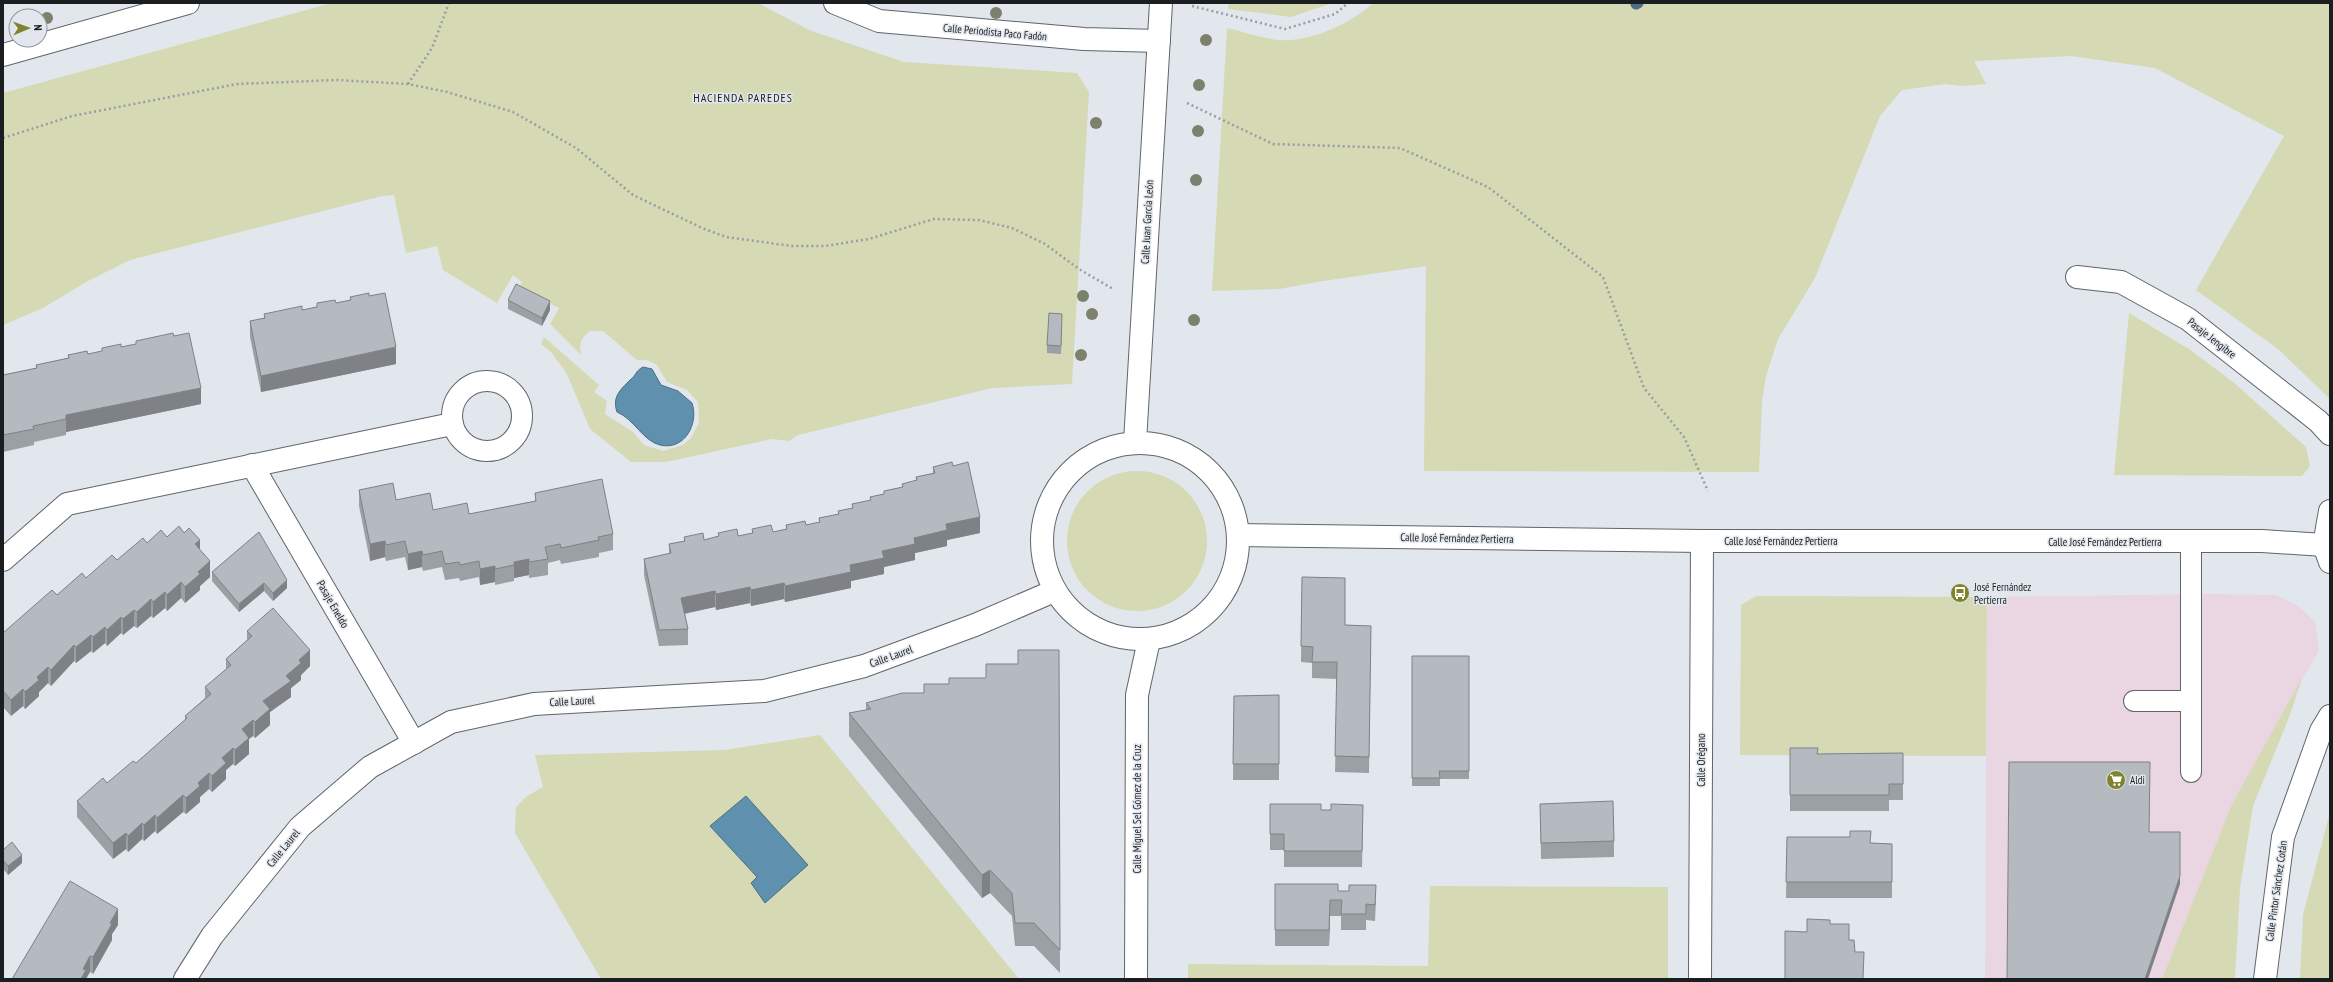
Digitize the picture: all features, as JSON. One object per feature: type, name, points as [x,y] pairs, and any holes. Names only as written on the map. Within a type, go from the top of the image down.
[{"type":"street","points":[[3,54],[188,3]]},
{"type":"street","name":"Calle Periodista Paco Fadón","points":[[835,3],[879,21],[1084,39],[1159,42]]},
{"type":"street","name":"Calle Juan García León","points":[[1135,442],[1161,3]]},
{"type":"street","name":"Pasaje Jengibre","points":[[2077,277],[2121,282],[2188,319],[2318,421],[2330,434]]},
{"type":"street","points":[[3,560],[67,504],[452,424]]},
{"type":"street","points":[[1135,442],[1166,445],[1193,457],[1216,478],[1232,505],[1238,535],[1236,565],[1224,593],[1204,616],[1178,632],[1149,640],[1121,639],[1094,630],[1072,613],[1054,591],[1042,559],[1042,525],[1053,493],[1073,467],[1102,449],[1135,442]]},
{"type":"street","name":"Pasaje Eneldo","points":[[252,465],[414,743]]},
{"type":"street","points":[[2327,553],[2330,511]]},
{"type":"street","name":"Calle José Fernández Pertierra","points":[[1238,535],[1702,541],[2262,541],[2327,553]]},
{"type":"street","name":"Calle Orégano","points":[[1700,979],[1702,541]]},
{"type":"street","name":"Calle Laurel","points":[[185,979],[212,936],[300,827],[370,767],[451,722],[534,704],[764,691],[864,666],[974,626],[1054,591]]},
{"type":"street","name":"Calle Miguel Sel Gómez de la Cruz","points":[[1136,979],[1137,695],[1149,640]]},
{"type":"street","name":"Calle Pintor Sánchez Cotán","points":[[2265,979],[2283,838],[2322,731],[2330,716]]},
{"type":"lane","points":[[2191,542],[2191,772]]},
{"type":"lane","points":[[2134,701],[2191,701]]},
{"type":"path","points":[[408,84],[432,48],[449,3]]},
{"type":"path","points":[[1186,5],[1285,30],[1335,14],[1348,3]]},
{"type":"path","points":[[3,138],[72,116],[237,84],[330,80],[408,84],[447,92],[513,112],[576,148],[633,195],[702,228],[726,237],[792,246],[825,246],[869,238],[934,219],[979,220],[1012,228],[1045,244],[1078,269],[1142,306]]},
{"type":"path","points":[[1155,89],[1274,144],[1400,148],[1488,187],[1603,277],[1644,388],[1684,437],[1708,491]]},
{"type":"shaded area","name":"Aldi","points":[[2204,594],[2276,595],[2298,606],[2315,622],[2319,650],[2232,804],[2162,979],[1985,979],[1987,597]]},
{"type":"green space","points":[[332,3],[758,3],[809,30],[904,62],[1077,73],[1089,92],[1072,384],[992,388],[798,435],[789,441],[772,439],[666,462],[631,462],[590,429],[567,374],[551,352],[541,344],[544,337],[599,385],[594,392],[607,401],[605,414],[633,432],[644,445],[663,451],[683,445],[691,438],[699,423],[698,402],[687,390],[667,382],[657,365],[647,360],[637,360],[603,331],[590,331],[585,336],[581,341],[581,355],[550,324],[559,308],[519,288],[522,282],[513,275],[497,303],[443,270],[437,246],[406,253],[394,195],[382,196],[130,260],[86,282],[43,308],[3,325],[3,93]]},
{"type":"green space","points":[[1229,3],[1332,3],[1291,17],[1228,9]]},
{"type":"green space","points":[[1373,3],[2330,3],[2330,399],[2278,349],[2196,290],[2284,136],[2155,68],[2071,56],[1974,61],[1986,84],[1963,86],[1945,84],[1902,90],[1880,116],[1815,278],[1778,339],[1766,376],[1762,401],[1759,472],[1424,471],[1426,266],[1279,289],[1212,291],[1227,28],[1278,40],[1302,38],[1315,35],[1341,25],[1364,11]]},
{"type":"green space","points":[[2129,313],[2189,349],[2233,382],[2306,447],[2310,466],[2302,476],[2114,475]]},
{"type":"green space","points":[[1137,471],[1157,474],[1164,477],[1176,483],[1191,497],[1204,521],[1207,541],[1204,561],[1201,568],[1195,580],[1181,595],[1157,608],[1137,611],[1117,608],[1110,605],[1098,599],[1083,585],[1070,561],[1067,541],[1070,521],[1073,514],[1079,502],[1093,487],[1117,474]]},
{"type":"green space","points":[[1756,596],[1987,597],[1986,756],[1740,755],[1741,605]]},
{"type":"green space","points":[[2302,678],[2290,715],[2253,806],[2240,888],[2235,979],[2162,979],[2232,804]]},
{"type":"green space","points":[[820,735],[1019,979],[601,979],[515,833],[516,807],[527,796],[543,787],[535,755],[725,750]]},
{"type":"green space","points":[[2330,812],[2330,979],[2300,979],[2303,915]]},
{"type":"green space","points":[[1430,886],[1668,887],[1668,979],[1188,979],[1188,964],[1428,966]]},
{"type":"water","points":[[643,367],[652,369],[661,385],[678,391],[692,403],[694,411],[692,427],[683,440],[677,444],[669,446],[654,443],[643,435],[623,415],[617,412],[616,398],[618,394],[638,370]]},
{"type":"water","points":[[746,796],[808,865],[765,903],[751,883],[757,877],[710,826]]},
{"type":"building","points":[[516,284],[550,301],[542,318],[508,300]]},
{"type":"building","points":[[369,293],[369,296],[385,293],[396,347],[261,376],[250,321],[265,318],[264,314],[302,306],[302,310],[317,307],[317,303],[335,300],[336,303],[351,300],[350,297]]},
{"type":"building","points":[[1049,313],[1062,314],[1061,346],[1047,345]]},
{"type":"building","points":[[173,333],[174,336],[189,333],[201,388],[66,415],[66,419],[33,426],[34,429],[3,435],[3,375],[37,368],[36,365],[69,358],[68,355],[87,351],[88,354],[102,351],[102,348],[121,344],[121,347],[136,344],[136,341]]},
{"type":"building","points":[[952,462],[953,466],[968,462],[980,517],[946,524],[947,530],[914,538],[915,544],[882,551],[884,558],[850,565],[851,572],[785,586],[784,583],[751,590],[750,587],[716,594],[715,591],[681,598],[688,629],[659,630],[644,559],[671,553],[669,544],[685,541],[684,537],[703,533],[704,540],[719,536],[718,533],[737,529],[738,536],[753,533],[752,529],[771,525],[773,532],[787,529],[786,525],[805,521],[806,525],[820,522],[819,518],[839,514],[838,511],[853,508],[852,504],[871,500],[870,497],[884,494],[884,491],[903,487],[902,484],[917,480],[916,477],[935,473],[933,467]]},
{"type":"building","points":[[602,479],[613,534],[598,537],[599,540],[561,548],[560,544],[545,547],[548,559],[529,562],[529,559],[514,562],[514,565],[495,569],[495,566],[480,569],[479,561],[460,565],[459,562],[445,564],[442,551],[423,555],[422,551],[408,554],[405,541],[386,545],[385,541],[370,544],[359,490],[393,483],[396,500],[430,493],[433,510],[467,503],[469,514],[536,501],[535,493]]},
{"type":"building","points":[[179,526],[184,533],[189,528],[200,540],[195,544],[210,561],[198,572],[200,574],[185,587],[181,582],[167,595],[165,592],[153,602],[151,599],[137,612],[134,610],[123,619],[121,617],[107,630],[105,627],[93,637],[91,635],[76,647],[74,645],[51,670],[48,667],[37,677],[39,680],[25,692],[23,689],[11,700],[3,691],[3,633],[52,590],[57,595],[82,573],[86,578],[112,555],[117,560],[143,538],[147,543],[161,530],[167,537]]},
{"type":"building","points":[[259,532],[287,580],[273,593],[264,583],[239,604],[212,572]]},
{"type":"building","points":[[1302,577],[1345,578],[1345,625],[1371,626],[1369,757],[1335,756],[1337,662],[1312,662],[1313,647],[1301,646]]},
{"type":"building","points":[[273,608],[310,650],[299,660],[301,663],[286,676],[291,681],[263,701],[270,709],[255,722],[253,720],[242,729],[249,738],[235,750],[233,748],[222,758],[226,763],[212,776],[209,773],[198,783],[200,786],[186,798],[183,795],[157,818],[155,815],[144,825],[142,823],[128,836],[126,833],[113,843],[77,801],[103,778],[107,783],[133,761],[136,763],[187,718],[185,716],[211,694],[205,687],[231,665],[226,659],[252,636],[247,631]]},
{"type":"building","points":[[1018,650],[1059,650],[1060,950],[1034,923],[1015,923],[1012,893],[990,870],[982,875],[849,713],[871,709],[866,703],[902,693],[924,693],[924,684],[949,684],[949,678],[986,678],[986,664],[1018,664]]},
{"type":"building","points":[[1412,656],[1469,656],[1469,771],[1439,771],[1440,778],[1412,778]]},
{"type":"building","points":[[1279,695],[1279,764],[1233,764],[1234,696]]},
{"type":"building","points":[[1790,748],[1818,748],[1817,754],[1903,753],[1903,784],[1889,784],[1889,795],[1790,795]]},
{"type":"building","points":[[2009,762],[2150,762],[2149,832],[2180,832],[2180,876],[2145,979],[2007,979]]},
{"type":"building","points":[[1613,801],[1614,841],[1541,843],[1540,804]]},
{"type":"building","points":[[1270,804],[1321,804],[1321,810],[1331,810],[1331,804],[1363,805],[1362,851],[1284,851],[1284,834],[1270,834]]},
{"type":"building","points":[[1850,831],[1871,831],[1870,843],[1892,844],[1892,882],[1786,882],[1787,837],[1850,837]]},
{"type":"building","points":[[12,842],[22,855],[8,866],[3,860],[3,850]]},
{"type":"building","points":[[70,881],[118,909],[110,923],[112,924],[93,957],[90,956],[83,969],[86,970],[81,979],[12,979]]},
{"type":"building","points":[[1275,884],[1338,884],[1338,891],[1349,891],[1349,885],[1376,885],[1375,905],[1366,904],[1366,914],[1341,914],[1342,900],[1330,900],[1329,930],[1275,930]]},
{"type":"building","points":[[1807,919],[1830,920],[1830,924],[1849,924],[1849,940],[1854,940],[1855,952],[1864,952],[1863,979],[1785,979],[1785,931],[1807,932]]},
{"type":"place","name":"José Fernández Pertierra","points":[[1960,593]]},
{"type":"place","name":"Aldi","points":[[2116,780]]},
{"type":"district","name":"HACIENDA PAREDES","points":[[743,98]]}]
